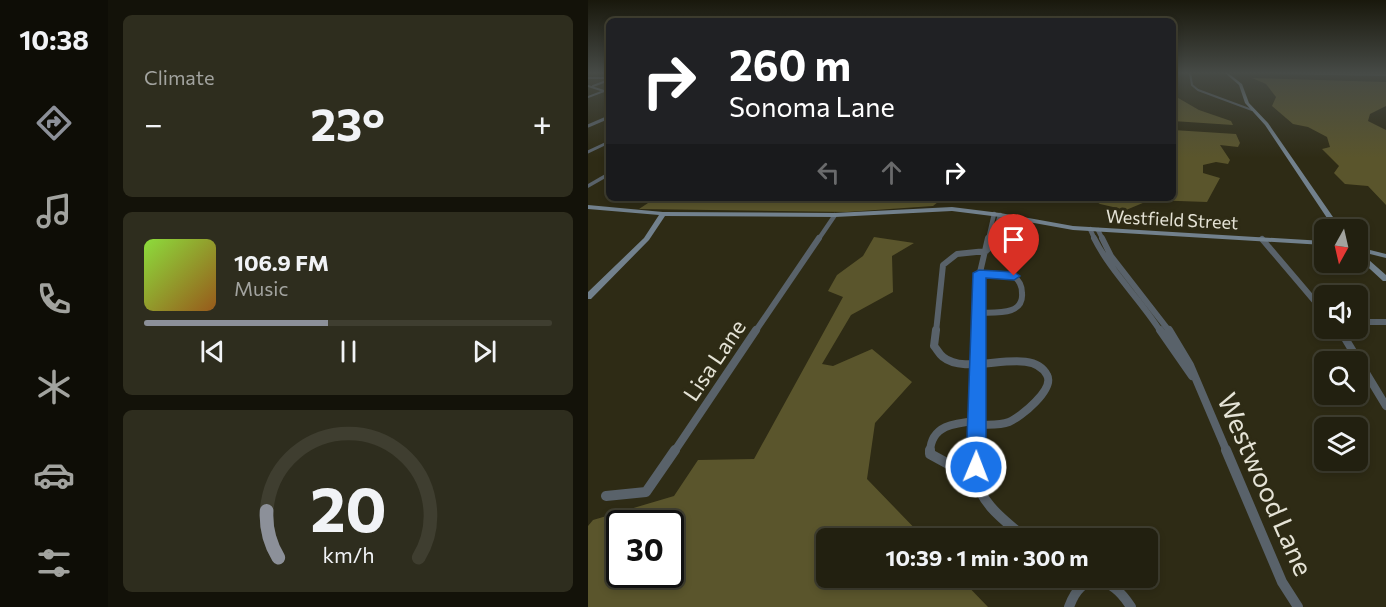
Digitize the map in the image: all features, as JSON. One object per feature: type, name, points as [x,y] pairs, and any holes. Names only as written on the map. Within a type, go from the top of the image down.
[{"type":"main road","points":[[1248,101],[1252,110],[1268,124],[1332,219]]},
{"type":"main road","name":"Westfield Street","points":[[588,207],[663,214],[835,215],[926,209],[997,214],[1050,225],[1098,230],[1314,242]]},
{"type":"main road","points":[[588,297],[647,239],[663,214]]},
{"type":"main road","points":[[1368,252],[1386,256]]},
{"type":"main road","points":[[1368,264],[1386,279]]},
{"type":"street","points":[[1229,101],[1252,110]]},
{"type":"street","points":[[588,126],[606,118]]},
{"type":"street","points":[[588,152],[606,143]]},
{"type":"street","points":[[588,186],[606,176]]},
{"type":"street","points":[[997,214],[991,247],[986,251],[979,273],[976,467],[978,486],[982,494],[1015,528]]},
{"type":"street","name":"Lisa Lane","points":[[606,496],[646,492],[835,215]]},
{"type":"street","name":"Westwood Lane","points":[[1090,229],[1107,256],[1145,302],[1182,365],[1194,379],[1228,452],[1282,582],[1298,607]]},
{"type":"street","name":"Westwood Lane","points":[[1098,230],[1107,256]]},
{"type":"street","points":[[1262,239],[1314,300]]},
{"type":"street","points":[[976,467],[948,466],[937,460],[930,454],[929,442],[935,433],[944,427],[977,423],[1006,423],[1014,420],[1045,392],[1049,383],[1047,375],[1040,367],[1027,362],[961,364],[943,358],[937,353],[933,339],[943,265],[958,254],[975,250],[986,251]]},
{"type":"street","points":[[978,314],[1012,310],[1022,303],[1023,297],[1021,284],[1014,276],[979,273]]},
{"type":"street","points":[[1368,322],[1386,322]]},
{"type":"street","points":[[1346,339],[1386,405]]},
{"type":"street","points":[[1069,607],[1077,588]]},
{"type":"street","points":[[1114,588],[1123,594],[1131,607]]},
{"type":"shaded area","points":[[1176,101],[1184,101],[1199,110],[1231,121],[1233,125],[1176,121]]},
{"type":"shaded area","points":[[1274,101],[1386,101],[1386,106],[1370,114],[1368,121],[1386,130],[1386,205],[1368,186],[1345,184],[1334,173],[1339,166],[1322,149],[1330,147],[1327,137],[1308,127],[1293,124],[1272,106]]},
{"type":"shaded area","points":[[1176,130],[1236,134],[1240,143],[1238,147],[1220,145],[1230,160],[1228,164],[1216,162],[1203,165],[1203,173],[1220,178],[1207,202],[1176,201]]},
{"type":"shaded area","points":[[651,201],[939,201],[933,206],[847,212],[639,209]]},
{"type":"shaded area","points":[[1095,201],[1148,201],[1126,210]]},
{"type":"shaded area","points":[[874,237],[914,243],[892,256],[893,292],[851,315],[822,364],[833,366],[872,349],[912,382],[875,423],[867,479],[914,528],[816,528],[816,588],[970,588],[988,607],[588,607],[588,526],[593,520],[606,516],[606,588],[684,588],[684,510],[627,510],[674,496],[698,460],[754,459],[843,297],[828,291],[837,275],[863,256]]},
{"type":"route","points":[[976,467],[979,273],[1014,276]]}]
